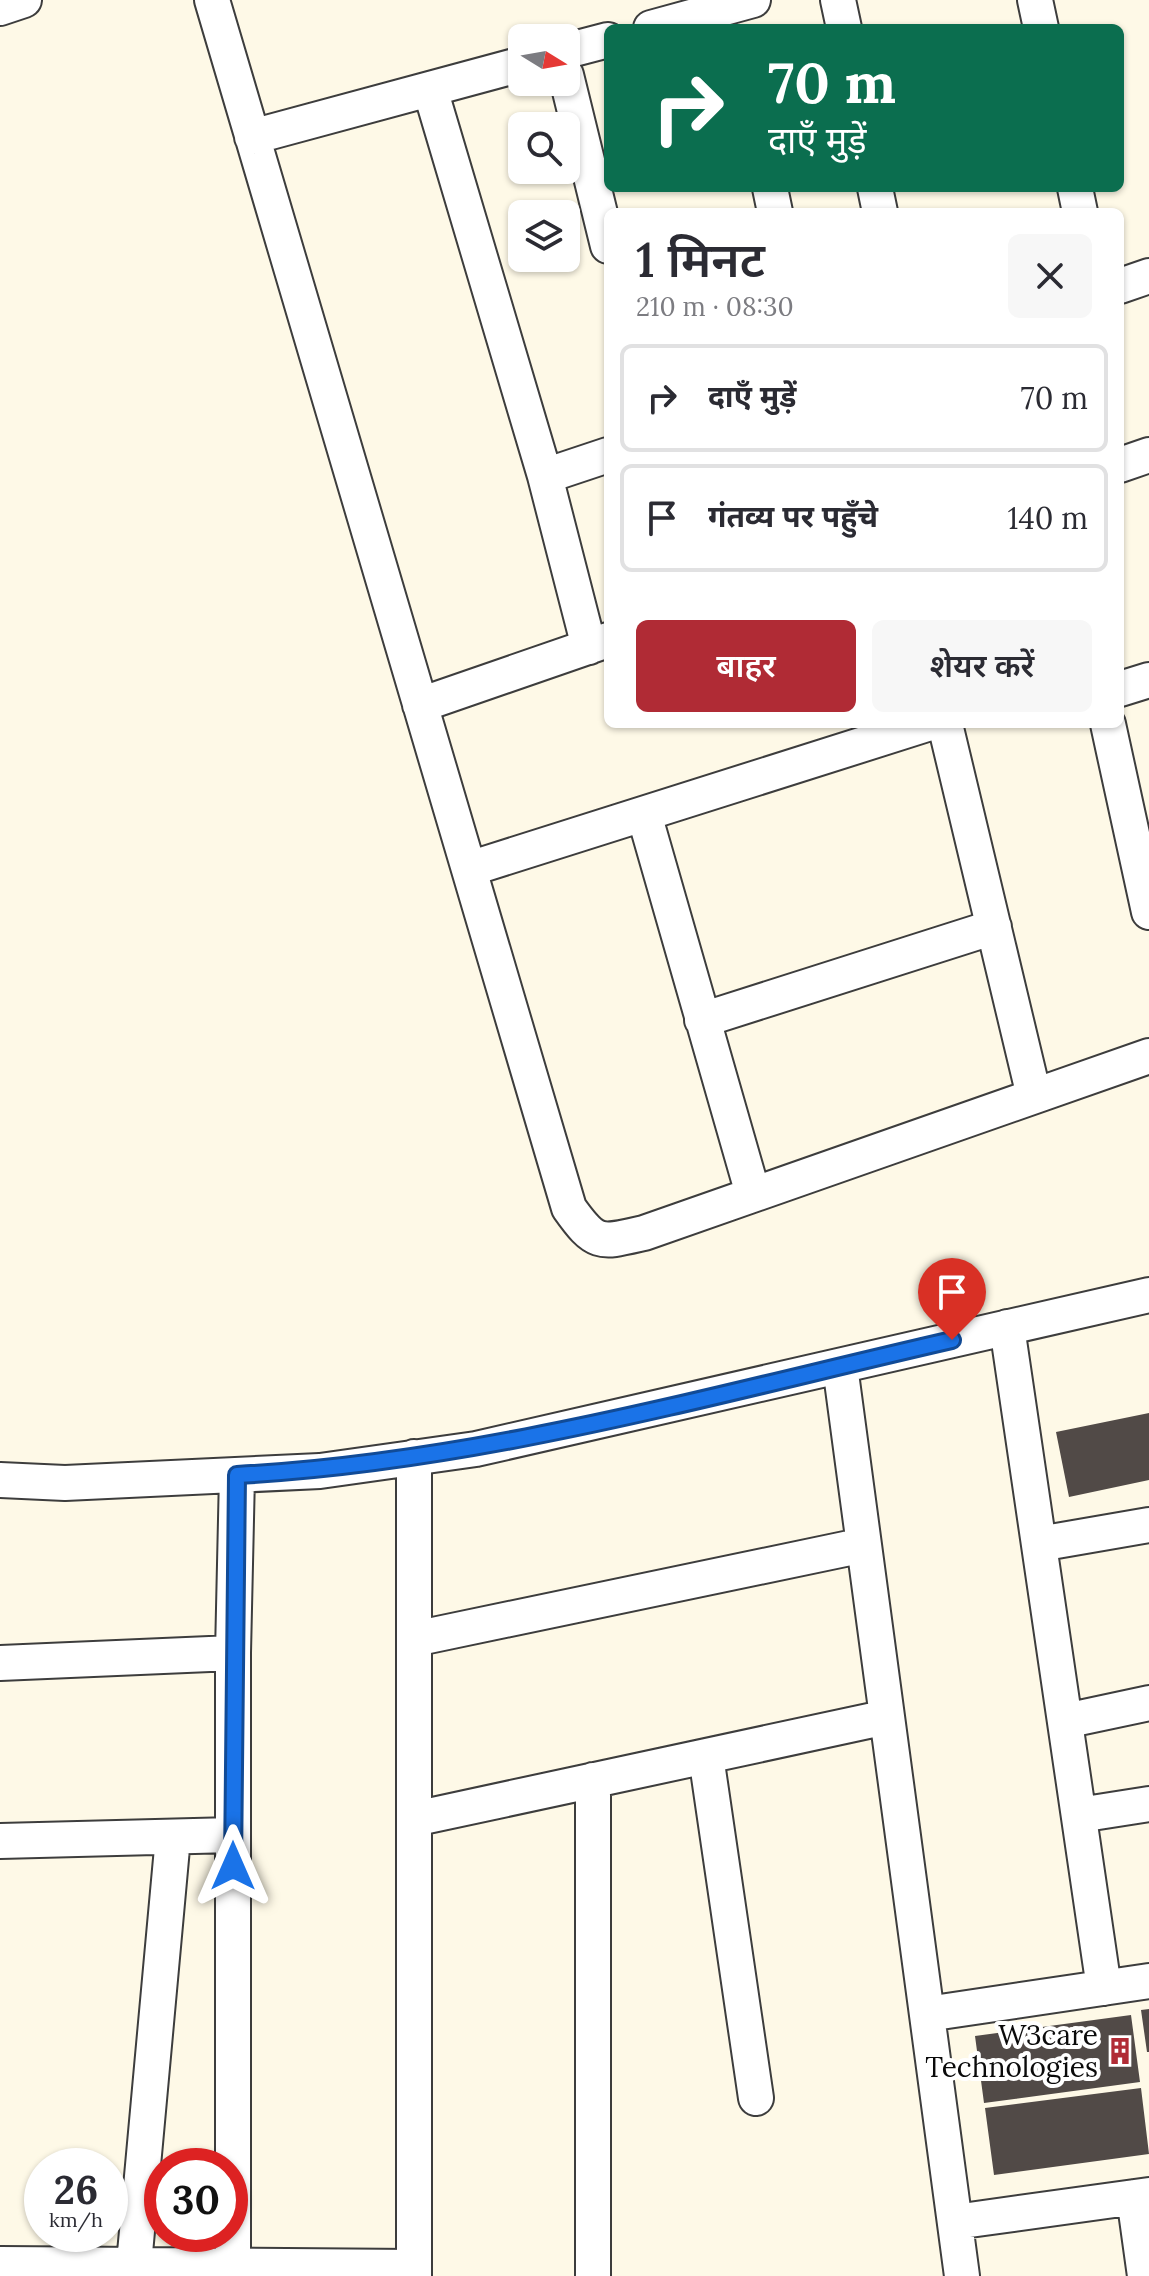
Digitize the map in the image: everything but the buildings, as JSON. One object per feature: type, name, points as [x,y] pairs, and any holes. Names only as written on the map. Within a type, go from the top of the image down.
[{"type":"street","points":[[0,8],[24,0]]},
{"type":"street","points":[[212,0],[569,1208],[588,1235],[609,1241],[644,1233],[1149,1056]]},
{"type":"street","points":[[838,0],[843,24]]},
{"type":"street","points":[[1035,0],[1040,24]]},
{"type":"street","points":[[672,24],[741,11]]},
{"type":"street","points":[[580,47],[604,41]]},
{"type":"street","points":[[252,137],[508,68]]},
{"type":"street","points":[[420,705],[598,644],[430,89]]},
{"type":"street","points":[[571,96],[604,230]]},
{"type":"street","points":[[1124,285],[1149,276]]},
{"type":"street","points":[[1124,464],[1149,455]]},
{"type":"street","points":[[545,476],[604,456]]},
{"type":"street","points":[[1124,688],[1149,680]]},
{"type":"street","points":[[469,869],[914,728]]},
{"type":"street","points":[[946,728],[1034,1096]]},
{"type":"street","points":[[1109,728],[1149,912]]},
{"type":"street","points":[[644,814],[753,1194]]},
{"type":"street","points":[[702,1020],[994,927]]},
{"type":"street","points":[[0,1480],[65,1483],[320,1471],[476,1449],[1149,1295]]},
{"type":"street","points":[[1007,1327],[1104,1988]]},
{"type":"street","points":[[840,1366],[962,2276]]},
{"type":"street","points":[[0,2264],[233,2265],[414,2271],[414,1457]]},
{"type":"street","points":[[233,2265],[233,1653],[237,1475]]},
{"type":"street","points":[[1039,1544],[1149,1525]]},
{"type":"street","points":[[414,1639],[864,1545]]},
{"type":"street","points":[[0,1663],[233,1653]]},
{"type":"street","points":[[1065,1721],[1149,1703]]},
{"type":"street","points":[[414,1819],[887,1717]]},
{"type":"street","points":[[706,1756],[756,2098]]},
{"type":"street","points":[[593,1780],[593,2276]]},
{"type":"street","points":[[1079,1815],[1149,1804]]},
{"type":"street","points":[[0,1841],[233,1835]]},
{"type":"street","points":[[134,2264],[173,1837]]},
{"type":"street","points":[[927,2014],[1149,1981]]},
{"type":"street","points":[[955,2222],[1142,2196],[1145,2276]]},
{"type":"place","name":"W3care Technologies","points":[[1120,2051]]},
{"type":"route","points":[[233,1866],[237,1475],[320,1471],[476,1449],[952,1340]]}]
